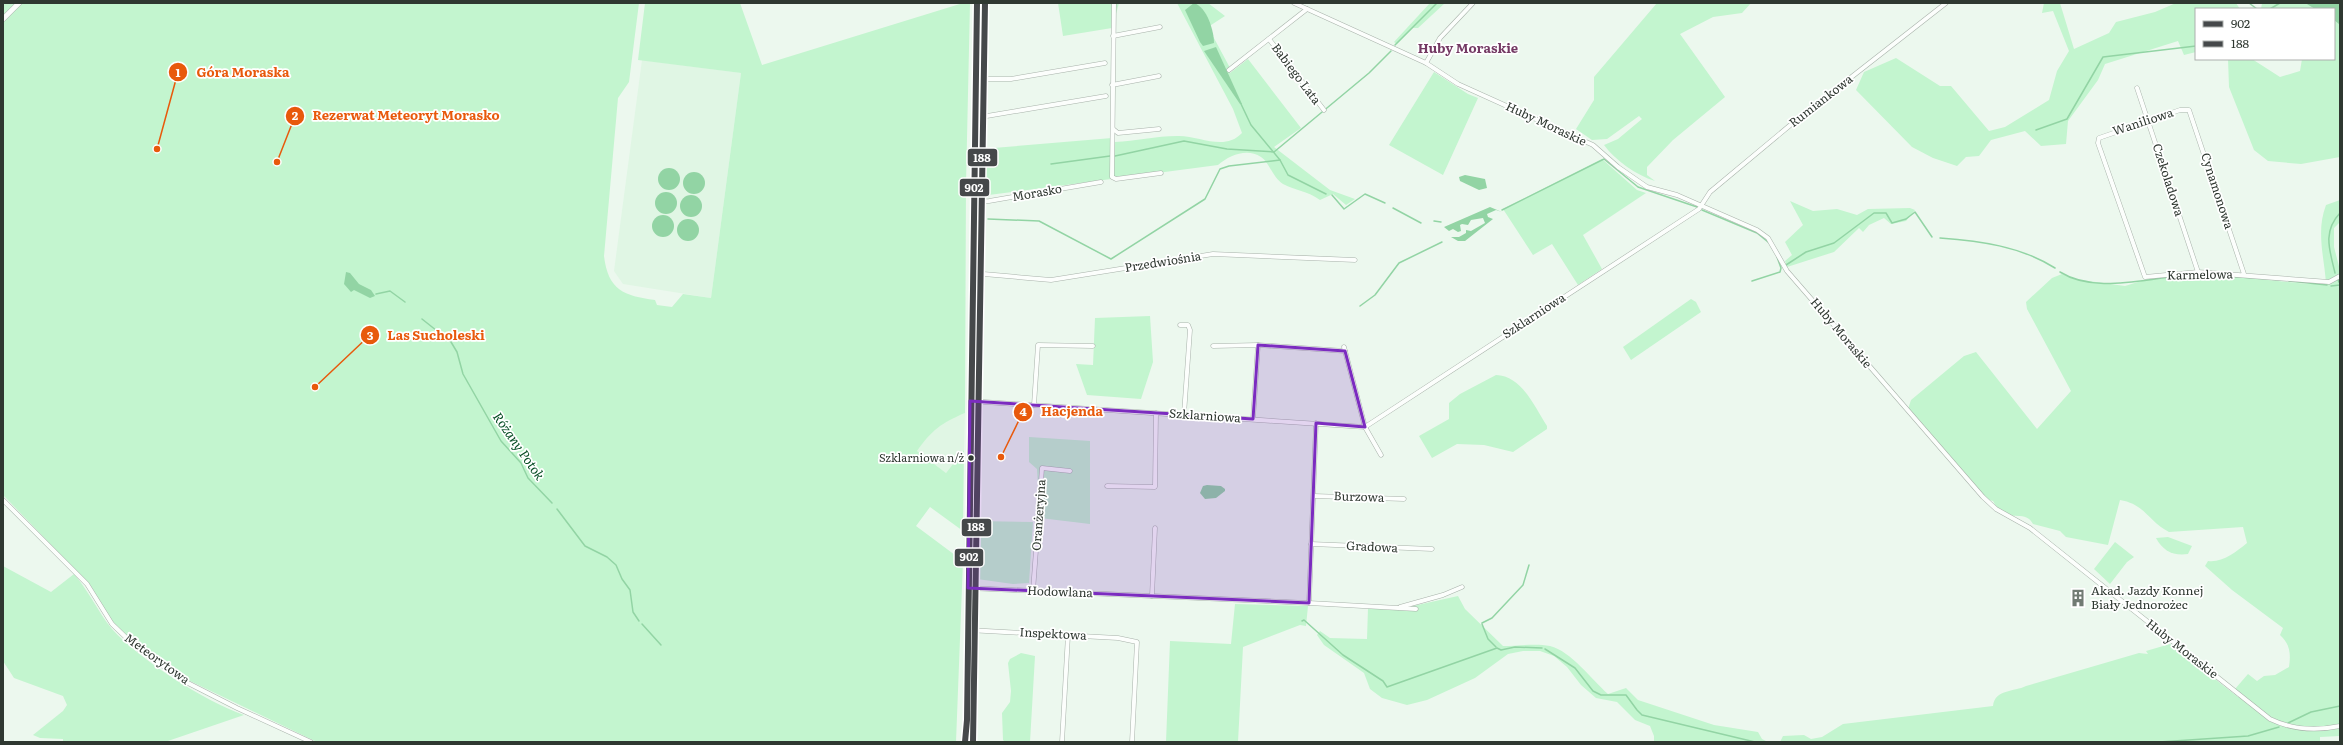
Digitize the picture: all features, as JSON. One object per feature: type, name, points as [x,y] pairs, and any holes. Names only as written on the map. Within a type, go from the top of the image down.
[{"type":"street","points":[[3,19],[19,3]]},
{"type":"street","points":[[964,742],[968,630],[974,118],[977,3]]},
{"type":"street","points":[[1114,3],[1112,85],[1113,178],[1161,173]]},
{"type":"street","name":"Huby Moraskie","points":[[1294,3],[1426,63],[1458,84],[1593,145],[1640,184],[1702,205],[1757,230],[1768,238],[1787,271],[1972,486],[1996,509],[2035,532],[2270,719],[2282,724],[2314,730],[2340,726]]},
{"type":"street","points":[[1426,63],[1440,38],[1473,3]]},
{"type":"street","name":"Rumiankowa","points":[[1702,205],[1710,192],[1794,122],[1946,3]]},
{"type":"street","points":[[1229,70],[1306,9]]},
{"type":"street","points":[[1113,36],[1160,27]]},
{"type":"street","name":"Babiego Lata","points":[[1269,39],[1324,110]]},
{"type":"street","points":[[975,79],[1011,79],[1105,63]]},
{"type":"street","points":[[1112,85],[1159,76]]},
{"type":"street","name":"Czekoladowa","points":[[2137,88],[2198,272]]},
{"type":"street","points":[[974,118],[1106,96]]},
{"type":"street","name":"Waniliowa","points":[[2099,138],[2148,120],[2188,109]]},
{"type":"street","name":"Cynamonowa","points":[[2188,109],[2191,112],[2244,274]]},
{"type":"street","points":[[1112,129],[1114,133],[1158,129]]},
{"type":"street","name":"Karmelowa","points":[[2099,138],[2101,150],[2145,277],[2198,272],[2244,274],[2329,282],[2340,276]]},
{"type":"street","name":"Morasko","points":[[973,202],[989,201],[1100,182]]},
{"type":"street","name":"Szklarniowa","points":[[970,401],[1364,427],[1699,209],[1702,205]]},
{"type":"street","name":"Przedwiośnia","points":[[972,273],[1051,280],[1213,254],[1355,260]]},
{"type":"street","points":[[1180,325],[1188,325],[1190,330],[1184,414]]},
{"type":"street","points":[[1034,405],[1038,345],[1092,346]]},
{"type":"street","points":[[1213,346],[1258,345],[1344,349],[1364,427],[1380,455]]},
{"type":"street","name":"Szklarniowa","points":[[1253,419],[1258,345]]},
{"type":"street","name":"Szklarniowa","points":[[1107,486],[1155,487],[1156,413]]},
{"type":"street","points":[[1309,603],[1316,423]]},
{"type":"street","name":"Oranżeryjna","points":[[1033,591],[1042,468],[1070,471]]},
{"type":"street","name":"Burzowa","points":[[1314,496],[1404,499]]},
{"type":"street","name":"Meteorytowa","points":[[3,500],[87,584],[112,624],[136,647],[186,682],[237,708],[311,742]]},
{"type":"street","points":[[1152,596],[1155,528]]},
{"type":"street","name":"Gradowa","points":[[1311,544],[1432,548]]},
{"type":"street","name":"Hodowlana","points":[[1398,607],[1443,595],[1462,587]]},
{"type":"street","name":"Hodowlana","points":[[968,588],[1416,609]]},
{"type":"street","name":"Inspektowa","points":[[968,630],[1118,638],[1137,642],[1132,742]]},
{"type":"street","points":[[1062,742],[1068,635]]},
{"type":"highlighted area","points":[[1258,345],[1345,351],[1365,427],[1316,423],[1309,603],[968,588],[970,401],[1253,419]]},
{"type":"shaded area","points":[[3,3],[639,3],[629,82],[618,98],[604,256],[609,277],[619,289],[635,296],[655,300],[657,305],[672,307],[683,294],[711,298],[741,73],[638,60],[645,3],[740,3],[762,65],[963,3],[970,3],[966,184],[965,413],[949,420],[932,432],[917,451],[946,473],[964,450],[963,531],[930,507],[916,526],[963,561],[956,742],[317,742],[190,681],[136,644],[114,624],[90,585],[3,495]]},
{"type":"shaded area","points":[[1058,3],[1119,3],[1112,28],[1063,36]]},
{"type":"shaded area","points":[[1177,3],[1208,3],[1225,16],[1208,27],[1229,66],[1230,73],[1248,59],[1301,128],[1274,147],[1330,190],[1355,199],[1346,205],[1333,194],[1320,200],[1310,194],[1292,188],[1283,184],[1276,178],[1264,159],[1256,154],[1250,153],[1233,156],[1218,165],[981,196],[981,149],[1112,138],[1115,142],[1169,136],[1185,136],[1219,142],[1235,139],[1242,133],[1233,109]]},
{"type":"shaded area","points":[[1194,3],[1203,9],[1209,20],[1213,32],[1214,43],[1203,46],[1200,42],[1185,10]]},
{"type":"shaded area","points":[[1430,3],[1445,3],[1418,28],[1413,28],[1397,44],[1394,42]]},
{"type":"shaded area","points":[[1657,3],[1751,3],[1742,13],[1713,17],[1680,34],[1725,97],[1673,140],[1647,167],[1647,175],[1655,181],[1627,167],[1614,157],[1604,145],[1618,139],[1642,119],[1639,116],[1607,139],[1592,140],[1576,129],[1594,100],[1594,77]]},
{"type":"shaded area","points":[[2044,3],[2060,3],[2074,49],[2109,33],[2116,22],[2155,12],[2176,3],[2236,3],[2239,8],[2195,8],[2195,52],[2184,55],[2178,41],[2105,64],[2098,80],[2068,121],[2066,144],[2041,146],[2025,131],[1991,140],[1979,156],[1966,157],[1957,166],[1933,158],[1912,147],[1856,90],[1864,72],[1896,58],[1940,86],[1951,86],[1989,131],[2005,127],[2049,100],[2057,71],[2069,51],[2053,11],[2042,13]]},
{"type":"shaded area","points":[[2262,3],[2305,3],[2313,8],[2261,8]]},
{"type":"shaded area","points":[[2305,3],[2340,3],[2340,25],[2335,21],[2335,8],[2313,8]]},
{"type":"shaded area","points":[[2335,21],[2340,25],[2340,157],[2301,164],[2268,161],[2254,150],[2229,87],[2228,60],[2254,60],[2280,77],[2300,71],[2302,60],[2335,60]]},
{"type":"shaded area","points":[[1216,47],[1242,104],[1240,104],[1204,51]]},
{"type":"shaded area","points":[[642,60],[741,73],[711,298],[623,284],[614,271]]},
{"type":"shaded area","points":[[1434,72],[1468,94],[1478,98],[1443,175],[1389,145]]},
{"type":"shaded area","points":[[1602,159],[1637,190],[1646,193],[1583,235],[1602,269],[1578,285],[1552,244],[1533,255],[1503,209]]},
{"type":"shaded area","points":[[669,168],[673,169],[679,175],[679,183],[673,189],[669,190],[665,189],[659,183],[658,179],[659,175],[665,169]]},
{"type":"shaded area","points":[[694,172],[702,175],[705,183],[702,191],[694,194],[686,191],[683,183],[686,175]]},
{"type":"shaded area","points":[[1465,175],[1485,179],[1487,188],[1479,190],[1460,181],[1459,177]]},
{"type":"shaded area","points":[[666,192],[674,195],[677,203],[674,211],[666,214],[658,211],[655,203],[658,195]]},
{"type":"shaded area","points":[[691,195],[699,198],[702,206],[699,214],[691,217],[683,214],[680,206],[683,198]]},
{"type":"shaded area","points":[[2340,200],[2340,222],[2334,228],[2334,247],[2340,270],[2340,736],[2320,737],[2320,742],[1780,742],[1783,736],[1804,735],[1811,739],[1822,737],[1843,724],[1993,706],[1997,697],[2006,692],[2139,653],[2148,654],[2146,651],[2170,644],[2238,697],[2242,695],[2235,689],[2248,674],[2257,681],[2264,676],[2275,675],[2289,667],[2290,658],[2288,646],[2280,635],[2283,628],[2232,590],[2205,566],[2208,561],[2224,559],[2247,543],[2243,527],[2169,532],[2162,528],[2135,505],[2120,500],[2108,545],[2066,537],[2060,531],[2033,524],[2026,517],[2004,514],[1998,509],[1993,501],[1980,495],[1974,490],[1952,461],[1909,412],[1909,406],[1911,400],[1964,356],[1976,352],[2037,429],[2071,391],[2027,309],[2026,302],[2052,278],[2062,274],[2074,279],[2125,286],[2151,278],[2184,275],[2228,276],[2307,284],[2326,283],[2321,234],[2323,215],[2326,205]]},
{"type":"shaded area","points":[[1790,201],[1813,211],[1837,209],[1857,215],[1868,209],[1910,208],[1915,210],[1906,221],[1891,224],[1884,218],[1869,225],[1863,232],[1859,228],[1834,252],[1787,267],[1785,261],[1792,255],[1785,242],[1803,225]]},
{"type":"shaded area","points":[[1490,207],[1502,212],[1496,210],[1487,214],[1488,217],[1493,219],[1465,241],[1458,241],[1451,237],[1459,237],[1466,233],[1466,230],[1471,231],[1485,223],[1483,218],[1471,220],[1468,225],[1460,225],[1461,231],[1458,232],[1453,229],[1449,231],[1444,227]]},
{"type":"shaded area","points":[[663,215],[667,216],[673,222],[673,230],[667,236],[663,237],[659,236],[653,230],[652,226],[653,222],[659,216]]},
{"type":"shaded area","points":[[688,219],[696,222],[699,230],[696,238],[688,241],[680,238],[677,230],[680,222]]},
{"type":"shaded area","points":[[346,272],[350,273],[359,284],[371,290],[375,296],[370,298],[354,290],[351,292],[344,284]]},
{"type":"shaded area","points":[[1691,299],[1696,302],[1701,312],[1631,360],[1623,347]]},
{"type":"shaded area","points":[[1150,316],[1153,362],[1141,399],[1087,395],[1076,364],[1093,365],[1095,318]]},
{"type":"shaded area","points":[[1496,375],[1505,377],[1520,386],[1532,401],[1547,426],[1547,429],[1513,452],[1484,445],[1457,444],[1432,458],[1419,436],[1449,419],[1449,403],[1460,394]]},
{"type":"shaded area","points":[[965,413],[964,450],[946,473],[917,451],[929,433],[943,422]]},
{"type":"shaded area","points":[[1029,437],[1090,441],[1090,524],[1040,518],[1037,469],[1029,462]]},
{"type":"shaded area","points":[[1203,486],[1221,486],[1225,489],[1225,491],[1216,498],[1205,499],[1200,493]]},
{"type":"shaded area","points":[[975,521],[1033,522],[1029,583],[1013,584],[977,579]]},
{"type":"shaded area","points":[[2168,537],[2192,546],[2188,554],[2169,552],[2159,543],[2156,538]]},
{"type":"shaded area","points":[[2115,542],[2134,557],[2127,562],[2110,584],[2094,569]]},
{"type":"shaded area","points":[[3,566],[51,592],[74,574],[112,629],[139,654],[192,690],[228,709],[244,715],[165,742],[63,742],[63,739],[40,738],[33,735],[63,711],[67,705],[63,696],[14,678],[3,661]]},
{"type":"shaded area","points":[[1458,596],[1465,609],[1503,646],[1550,646],[1566,654],[1608,694],[1626,688],[1638,700],[1714,725],[1758,732],[1762,739],[1768,742],[1654,742],[1654,736],[1650,726],[1635,720],[1617,702],[1596,698],[1581,685],[1567,667],[1554,656],[1540,651],[1523,651],[1508,654],[1475,678],[1427,700],[1407,705],[1382,698],[1370,689],[1364,673],[1324,645],[1317,635],[1320,631],[1330,638],[1367,639],[1368,608],[1395,610]]},
{"type":"shaded area","points":[[1235,604],[1308,606],[1306,626],[1300,625],[1243,647],[1238,742],[1166,742],[1170,641],[1231,644]]},
{"type":"shaded area","points":[[1021,653],[1035,656],[1030,742],[1005,742],[1003,740],[1002,713],[1010,702],[1011,691],[1008,663],[1010,659]]},
{"type":"waterway","points":[[1395,45],[1437,3]]},
{"type":"waterway","points":[[2249,3],[2256,8]]},
{"type":"waterway","points":[[2272,8],[2280,3]]},
{"type":"waterway","points":[[2036,130],[2067,119],[2103,57],[2195,46]]},
{"type":"waterway","points":[[1274,152],[1369,73],[1391,51]]},
{"type":"waterway","points":[[1241,104],[1251,125],[1280,160],[1288,175],[1326,194]]},
{"type":"waterway","points":[[1115,156],[1184,141],[1227,149],[1274,152]]},
{"type":"waterway","points":[[1051,164],[1110,156]]},
{"type":"waterway","points":[[1502,210],[1604,159],[1638,187],[1697,207]]},
{"type":"waterway","points":[[988,219],[1039,221],[1111,259],[1205,199],[1220,169],[1229,166],[1280,160]]},
{"type":"waterway","points":[[1332,195],[1344,209],[1365,194],[1385,203]]},
{"type":"waterway","points":[[1393,208],[1421,223]]},
{"type":"waterway","points":[[1702,210],[1757,233],[1768,242]]},
{"type":"waterway","points":[[1786,265],[1806,252],[1834,243],[1874,213],[1886,213],[1892,223],[1906,219],[1915,212],[1932,237]]},
{"type":"waterway","points":[[2335,273],[2329,235],[2334,220],[2340,213]]},
{"type":"waterway","points":[[1434,221],[1441,222]]},
{"type":"waterway","points":[[1940,238],[1999,246],[2028,254],[2055,268]]},
{"type":"waterway","points":[[1360,306],[1375,295],[1399,263],[1442,242]]},
{"type":"waterway","points":[[1752,281],[1780,272],[1781,268],[1777,257]]},
{"type":"waterway","points":[[2060,272],[2074,279],[2104,283],[2120,283],[2183,276],[2220,276],[2282,280]]},
{"type":"waterway","points":[[2338,280],[2340,284]]},
{"type":"waterway","points":[[2289,281],[2327,285]]},
{"type":"waterway","points":[[2331,286],[2340,285]]},
{"type":"waterway","name":"Różany Potok","points":[[376,294],[390,291],[405,302]]},
{"type":"waterway","name":"Różany Potok","points":[[422,319],[451,342],[457,352],[463,374],[501,441],[521,463],[528,478],[552,503]]},
{"type":"waterway","name":"Różany Potok","points":[[557,509],[585,546],[607,557],[616,565],[622,579],[630,590],[633,612],[639,621]]},
{"type":"waterway","points":[[1482,623],[1492,618],[1523,585],[1529,565]]},
{"type":"waterway","points":[[1302,621],[1304,620],[1343,655],[1383,681],[1387,687],[1497,648],[1501,650],[1515,647],[1542,648]]},
{"type":"waterway","name":"Różany Potok","points":[[642,624],[661,645]]},
{"type":"waterway","points":[[1482,624],[1488,639],[1496,647]]},
{"type":"waterway","points":[[1545,649],[1575,668],[1593,691],[1601,695],[1626,695],[1642,715],[1755,742]]},
{"type":"waterway","points":[[2288,723],[2311,712],[2340,706]]},
{"type":"waterway","points":[[2159,742],[2248,736],[2279,727]]},
{"type":"transit line","name":"902","points":[[965,742],[967,720],[977,3]]},
{"type":"transit line","name":"188","points":[[973,742],[985,3]]},
{"type":"place","name":"Góra Moraska","points":[[157,149]]},
{"type":"place","name":"Rezerwat Meteoryt Morasko","points":[[277,162]]},
{"type":"place","name":"Las Sucholeski","points":[[315,387]]},
{"type":"place","name":"Hacjenda","points":[[1001,457]]},
{"type":"place","name":"Szklarniowa n/ż","points":[[971,458]]},
{"type":"place","name":"Akad. Jazdy Konnej Biały Jednorożec","points":[[2078,598]]},
{"type":"district","name":"Huby Moraskie","points":[[1468,48]]}]
